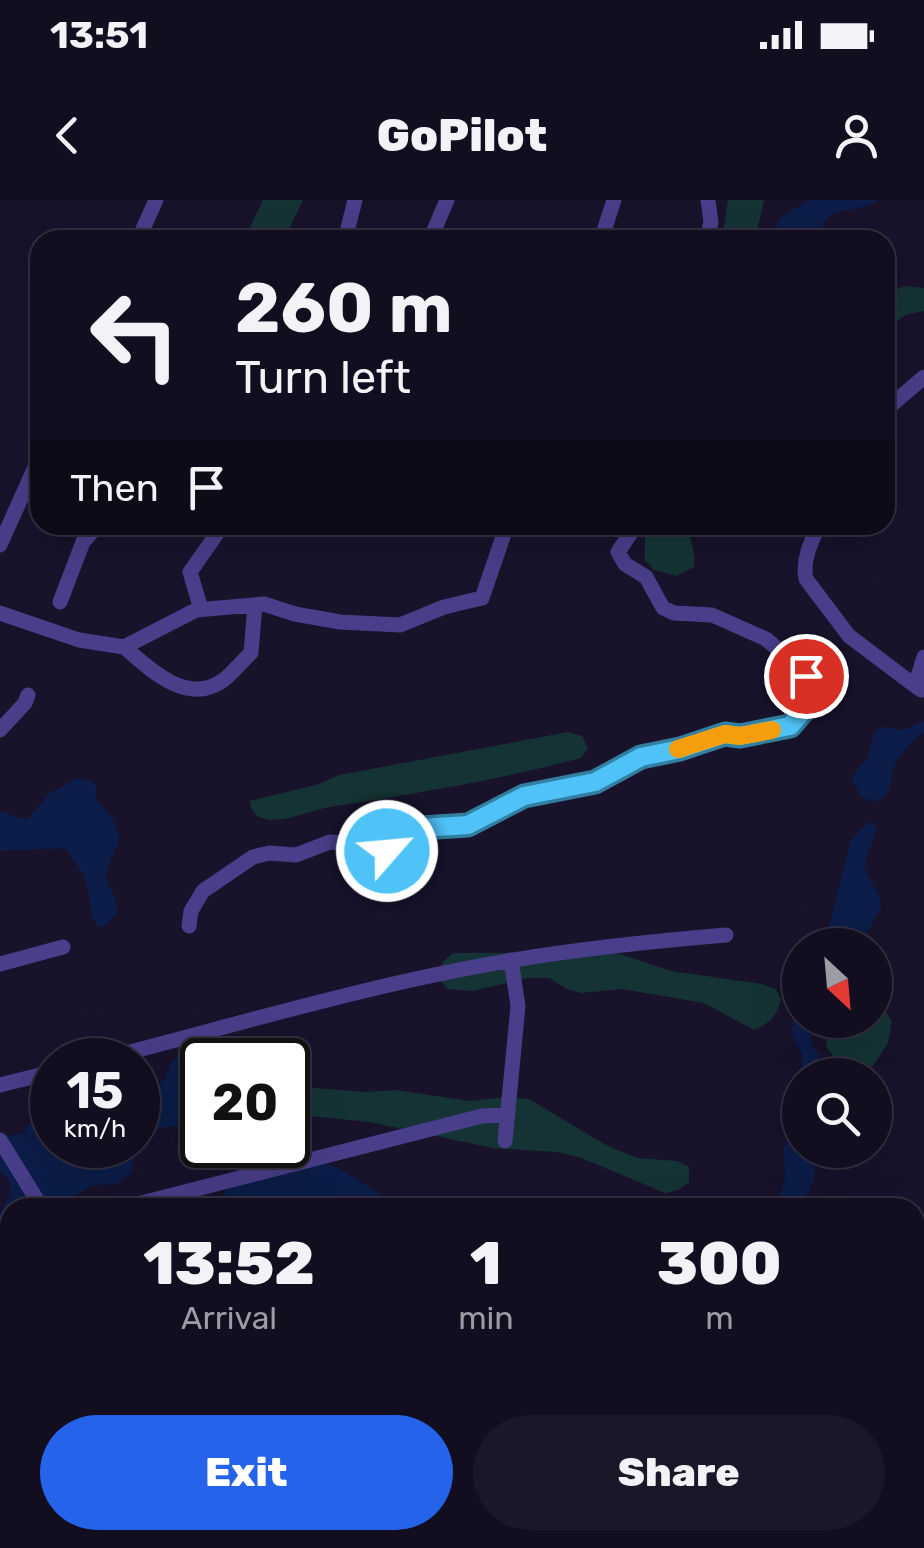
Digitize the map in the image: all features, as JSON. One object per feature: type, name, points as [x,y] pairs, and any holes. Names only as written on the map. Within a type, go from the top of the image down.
[{"type":"street","points":[[142,230],[156,200]]},
{"type":"street","points":[[348,230],[355,200]]},
{"type":"street","points":[[434,230],[448,200]]},
{"type":"street","points":[[605,230],[614,200]]},
{"type":"street","points":[[708,200],[709,230]]},
{"type":"street","points":[[895,403],[924,377]]},
{"type":"street","points":[[0,545],[30,478]]},
{"type":"street","points":[[60,602],[82,542],[89,535]]},
{"type":"street","points":[[201,610],[190,572],[216,535]]},
{"type":"street","points":[[0,613],[78,640],[124,646],[201,610],[255,604],[340,622],[400,624],[482,598],[504,535]]},
{"type":"street","points":[[189,926],[191,911],[203,891],[253,857],[269,853],[296,855],[330,842],[370,854],[387,851],[421,828],[468,825],[524,796],[595,782],[641,757],[725,734],[740,736],[790,726],[809,704],[811,688],[806,676],[766,639],[712,615],[674,613],[663,608],[646,577],[625,564],[618,552],[629,535]]},
{"type":"street","points":[[815,535],[807,553],[806,579],[849,636],[921,690]]},
{"type":"street","points":[[124,646],[158,677],[186,689],[219,684],[251,653],[255,604]]},
{"type":"street","points":[[921,690],[916,683],[924,657]]},
{"type":"street","points":[[0,730],[26,703],[28,695]]},
{"type":"street","points":[[160,1045],[511,960],[633,942],[726,935]]},
{"type":"street","points":[[0,964],[63,948]]},
{"type":"street","points":[[505,1141],[518,1006],[511,960]]},
{"type":"street","points":[[0,1085],[30,1078]]},
{"type":"street","points":[[161,1198],[482,1116],[508,1116]]},
{"type":"street","points":[[0,1140],[36,1198]]},
{"type":"green space","points":[[263,200],[303,200],[289,230],[249,230]]},
{"type":"green space","points":[[728,200],[764,200],[757,230],[724,230]]},
{"type":"green space","points":[[904,286],[924,288],[924,311],[905,315],[895,324],[895,290]]},
{"type":"green space","points":[[690,535],[694,567],[676,576],[654,570],[645,560],[645,538]]},
{"type":"green space","points":[[568,732],[582,736],[588,748],[581,758],[519,773],[278,820],[257,815],[249,801],[316,785],[339,775]]},
{"type":"green space","points":[[453,953],[617,953],[671,971],[762,984],[776,989],[781,1000],[772,1019],[754,1030],[704,1003],[622,989],[581,993],[549,978],[528,978],[472,991],[448,989],[438,978],[442,963]]},
{"type":"green space","points":[[827,1038],[889,1038],[878,1058],[837,1058]]},
{"type":"green space","points":[[310,1088],[396,1090],[470,1101],[529,1099],[606,1145],[637,1158],[677,1161],[689,1167],[689,1182],[665,1193],[579,1157],[493,1148],[369,1122],[310,1116]]},
{"type":"water","points":[[809,200],[879,200],[832,215],[823,230],[774,230],[781,217]]},
{"type":"water","points":[[924,720],[924,732],[897,760],[887,793],[877,802],[861,797],[852,779],[869,754],[876,730],[904,730]]},
{"type":"water","points":[[77,778],[92,780],[97,801],[118,830],[118,844],[105,874],[117,914],[104,926],[97,926],[94,921],[85,880],[65,848],[0,851],[0,811],[28,818],[50,793]]},
{"type":"water","points":[[869,821],[877,828],[864,867],[880,897],[881,908],[870,928],[828,928],[850,842]]},
{"type":"water","points":[[794,1038],[810,1038],[819,1056],[803,1056]]},
{"type":"water","points":[[180,1055],[180,1120],[176,1126],[160,1128],[160,1084]]},
{"type":"water","points":[[30,1124],[30,1168],[132,1168],[132,1173],[119,1183],[91,1186],[72,1198],[8,1198],[11,1192],[8,1179],[0,1171],[0,1137],[24,1133]]},
{"type":"water","points":[[310,1156],[385,1198],[223,1198],[227,1182],[261,1168],[310,1168]]},
{"type":"water","points":[[785,1168],[814,1168],[815,1178],[805,1198],[778,1198]]},
{"type":"slow traffic","points":[[678,749],[725,734],[740,736],[772,730]]},
{"type":"route","points":[[387,851],[421,828],[468,825],[524,796],[595,782],[641,757],[725,734],[740,736],[790,726],[809,704],[811,688],[806,676]]}]
